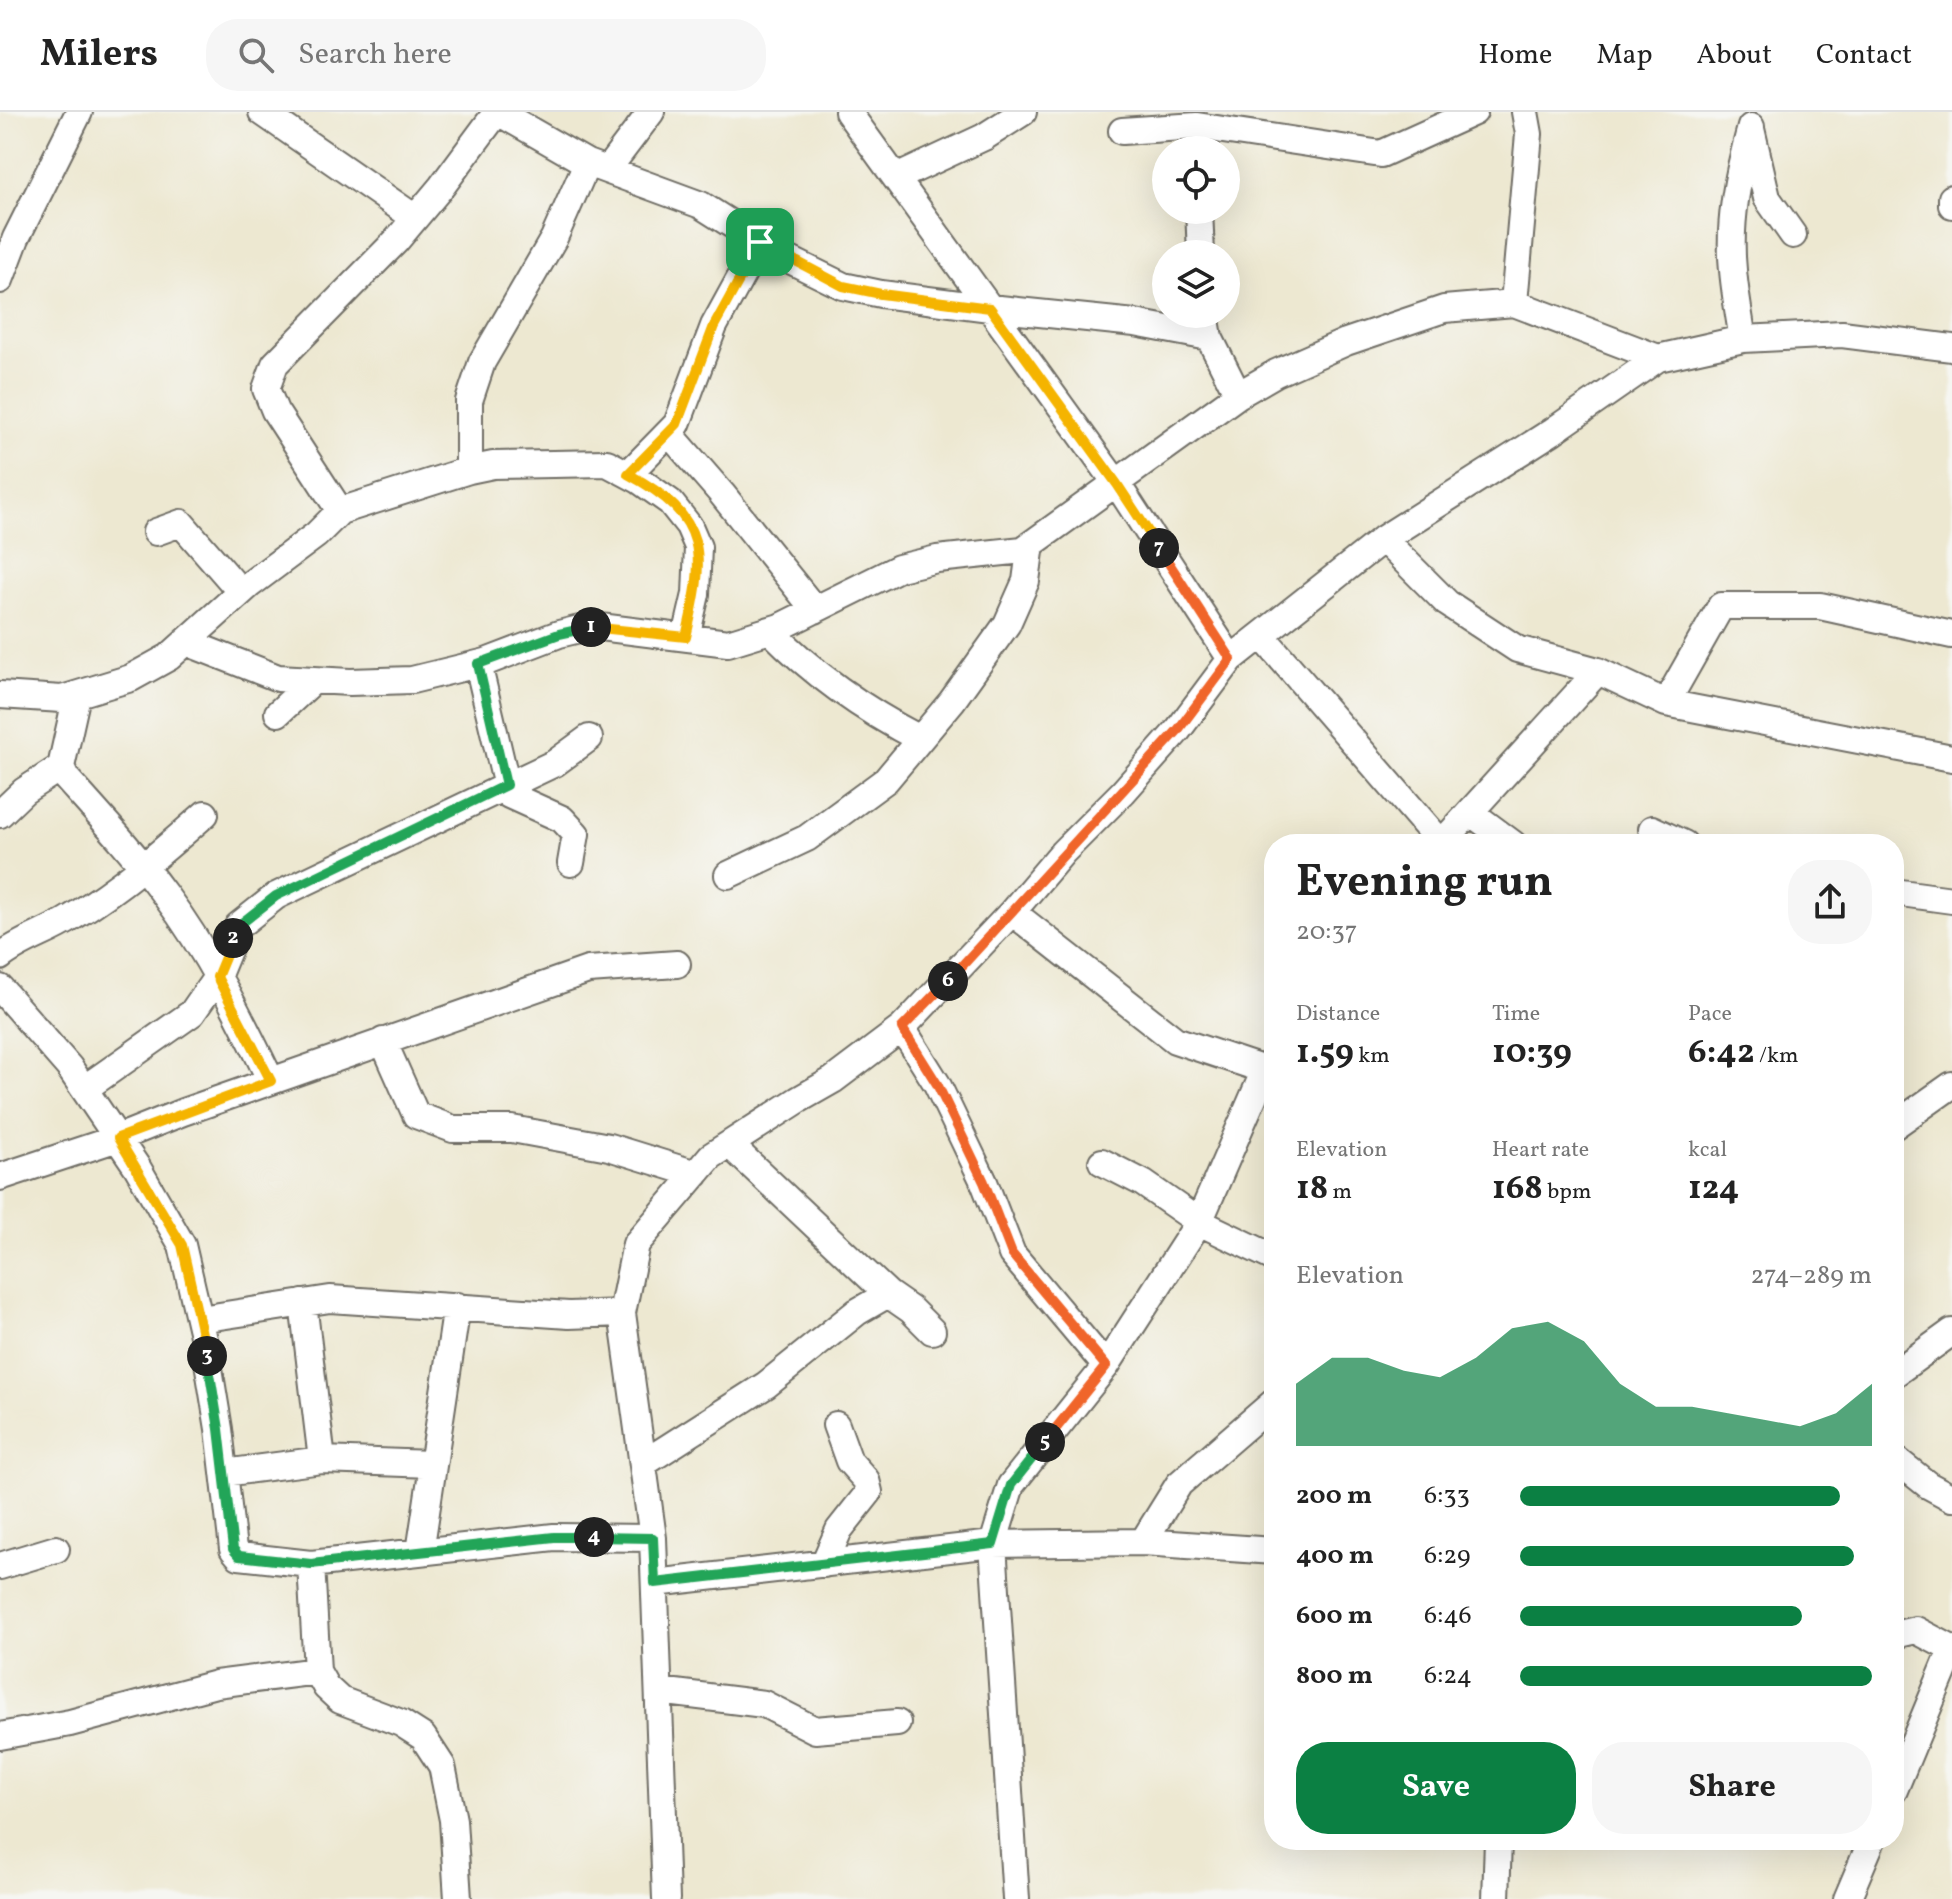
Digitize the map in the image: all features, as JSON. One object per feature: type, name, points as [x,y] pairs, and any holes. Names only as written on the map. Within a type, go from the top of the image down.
[{"type":"street","points":[[0,280],[16,238],[79,112]]},
{"type":"street","points":[[262,112],[415,218]]},
{"type":"street","points":[[340,511],[275,411],[266,389],[275,364],[349,291],[415,218],[497,112],[597,167],[701,205],[760,242],[843,286],[990,308],[1152,323]]},
{"type":"street","points":[[469,470],[469,401],[482,362],[597,167],[651,112]]},
{"type":"street","points":[[848,112],[1117,484],[1231,659]]},
{"type":"street","points":[[896,178],[984,137],[1023,112]]},
{"type":"street","points":[[1122,131],[1198,129],[1381,154],[1474,112]]},
{"type":"street","points":[[1514,303],[1529,134],[1525,112]]},
{"type":"street","points":[[1749,120],[1767,198],[1793,235]]},
{"type":"street","points":[[1743,339],[1732,268],[1733,217],[1749,120]]},
{"type":"street","points":[[1952,198],[1952,205]]},
{"type":"street","points":[[628,474],[677,424],[714,326],[760,242]]},
{"type":"street","points":[[186,642],[278,678],[350,682],[412,680],[478,664],[559,634],[592,626],[728,643],[770,630],[899,568],[937,559],[1023,550],[1238,395],[1276,373],[1346,342],[1444,309],[1514,303],[1658,358]]},
{"type":"street","points":[[1208,328],[1238,395]]},
{"type":"street","points":[[666,1899],[653,1538],[622,1313],[636,1244],[711,1156],[833,1080],[902,1028],[1012,912],[1063,852],[1123,792],[1178,730],[1231,659],[1383,539],[1553,431],[1658,358],[1743,339],[1842,334],[1952,348]]},
{"type":"street","points":[[669,433],[815,610]]},
{"type":"street","points":[[0,695],[62,699],[131,678],[169,657],[241,592],[316,535],[340,511],[493,465],[607,463],[670,502],[689,526],[698,547],[696,594],[686,637]]},
{"type":"street","points":[[156,532],[181,523],[241,592]]},
{"type":"street","points":[[1383,539],[1447,603],[1517,649],[1598,671],[1666,703],[1952,758]]},
{"type":"street","points":[[728,875],[807,838],[886,780],[952,701],[1007,624],[1026,581],[1031,544]]},
{"type":"street","points":[[1666,703],[1721,606],[1820,606],[1952,635]]},
{"type":"street","points":[[770,630],[804,664],[880,718],[920,739]]},
{"type":"street","points":[[1262,636],[1432,834]]},
{"type":"street","points":[[478,664],[509,795],[562,819],[576,834],[571,863]]},
{"type":"street","points":[[1450,834],[1598,671]]},
{"type":"street","points":[[278,713],[314,680]]},
{"type":"street","points":[[77,695],[61,767],[66,778],[144,866],[168,898],[217,977],[271,1081]]},
{"type":"street","points":[[84,1089],[192,1013],[217,977],[238,926],[276,896],[555,763],[589,738]]},
{"type":"street","points":[[0,814],[24,791],[61,767]]},
{"type":"street","points":[[1470,812],[1500,834]]},
{"type":"street","points":[[0,957],[12,947],[51,931],[117,889],[205,814]]},
{"type":"street","points":[[1652,829],[1663,834]]},
{"type":"street","points":[[1904,893],[1952,900]]},
{"type":"street","points":[[1012,912],[1175,1040],[1264,1065]]},
{"type":"street","points":[[0,1177],[588,970],[677,964]]},
{"type":"street","points":[[0,988],[69,1067],[118,1138],[182,1245],[200,1319],[233,1549],[239,1556],[311,1564],[554,1537],[653,1538]]},
{"type":"street","points":[[902,1028],[937,1084],[984,1182],[1012,1254],[1106,1366]]},
{"type":"street","points":[[383,1041],[416,1115],[453,1129],[512,1129],[609,1147],[696,1174]]},
{"type":"street","points":[[1016,1899],[993,1544],[1011,1485],[1106,1366],[1199,1222],[1264,1082]]},
{"type":"street","points":[[1904,1119],[1952,1085]]},
{"type":"street","points":[[730,1145],[888,1294],[911,1310],[932,1331]]},
{"type":"street","points":[[1102,1162],[1143,1183],[1199,1222],[1264,1253]]},
{"type":"street","points":[[644,1463],[766,1385],[857,1312],[888,1294]]},
{"type":"street","points":[[200,1319],[330,1299],[569,1315],[622,1313]]},
{"type":"street","points":[[303,1303],[322,1460]]},
{"type":"street","points":[[420,1552],[457,1306]]},
{"type":"street","points":[[1904,1367],[1952,1332]]},
{"type":"street","points":[[1143,1542],[1179,1484],[1264,1411]]},
{"type":"street","points":[[824,1564],[839,1530],[869,1492],[866,1480],[849,1461],[836,1425]]},
{"type":"street","points":[[224,1473],[322,1460],[431,1464]]},
{"type":"street","points":[[1904,1466],[1928,1485],[1952,1498]]},
{"type":"street","points":[[655,1583],[993,1544],[1143,1542],[1264,1550]]},
{"type":"street","points":[[0,1566],[56,1549]]},
{"type":"street","points":[[311,1564],[317,1671],[326,1687],[340,1700],[401,1723],[423,1737],[442,1766],[453,1820],[458,1899]]},
{"type":"street","points":[[1904,1633],[1916,1630],[1952,1650],[1904,1766]]},
{"type":"street","points":[[0,1736],[70,1723],[216,1684],[317,1671]]},
{"type":"street","points":[[659,1691],[764,1704],[815,1730],[897,1723]]},
{"type":"street","points":[[1496,1899],[1498,1850]]},
{"type":"street","points":[[1847,1899],[1868,1850]]},
{"type":"route","points":[[760,242],[843,286],[990,308],[1117,484],[1231,659],[1178,730],[1123,792],[1063,852],[1012,912],[902,1028],[937,1084],[984,1182],[1012,1254],[1106,1366],[1011,1485],[993,1544],[655,1583],[653,1538],[554,1537],[311,1564],[239,1556],[233,1549],[205,1344],[182,1245],[118,1138],[271,1081],[217,977],[238,926],[276,896],[506,785],[478,664],[559,634],[592,626],[686,637],[696,594],[698,547],[689,526],[670,502],[628,474],[677,424],[714,326],[760,242]]}]
